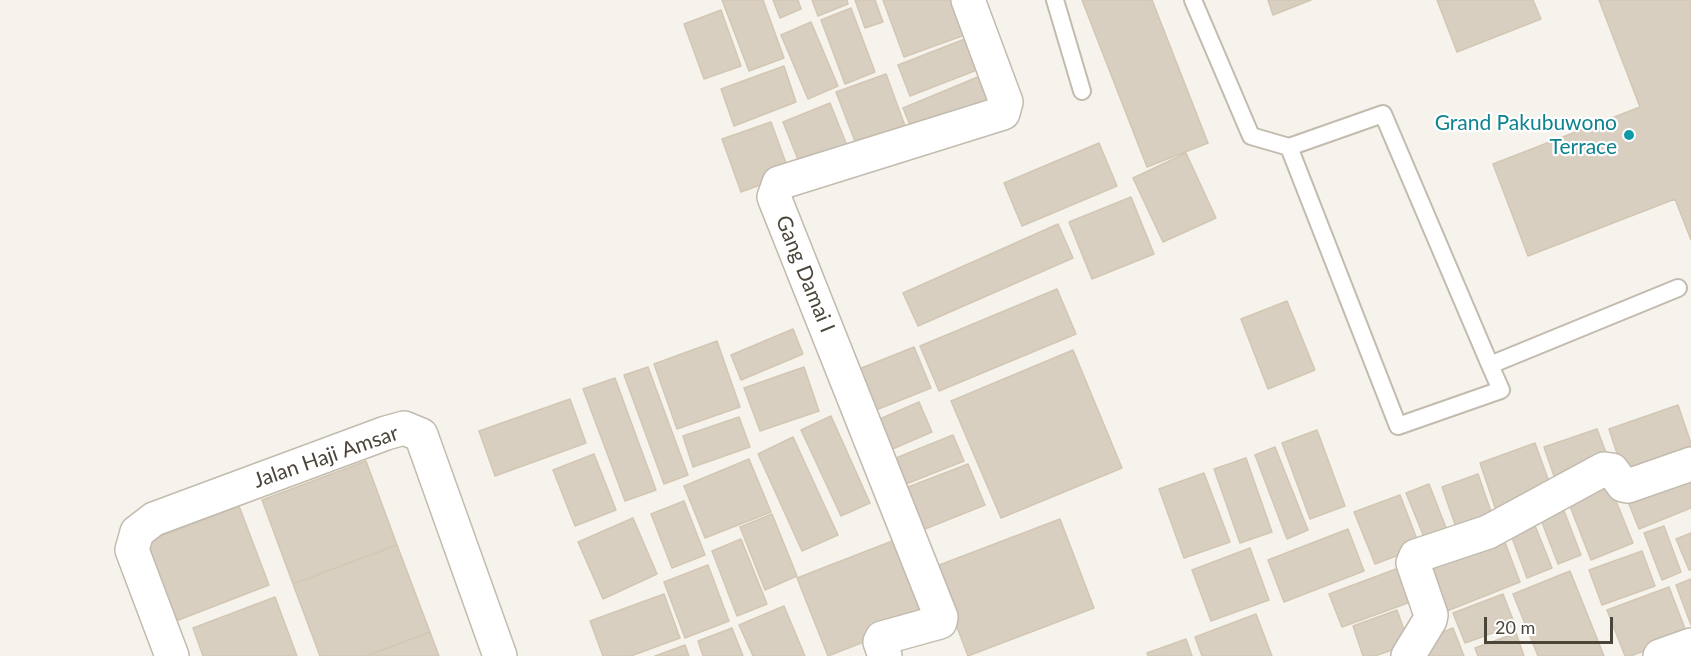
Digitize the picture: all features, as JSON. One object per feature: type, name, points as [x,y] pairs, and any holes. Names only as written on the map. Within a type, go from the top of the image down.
[{"type":"street","name":"Gang Damai I","points":[[885,656],[880,642],[882,638],[940,622],[941,617],[774,197],[779,183],[1003,113],[1006,102],[968,0]]},
{"type":"street","name":"Jalan Haji Amsar","points":[[172,656],[132,550],[137,532],[154,519],[404,428],[421,435],[500,656]]},
{"type":"street","points":[[1408,656],[1431,615],[1413,563],[1416,556],[1488,532],[1604,469],[1612,470],[1623,485],[1628,486],[1691,464]]},
{"type":"street","points":[[1660,656],[1691,645]]},
{"type":"lane","points":[[1055,0],[1082,91]]},
{"type":"lane","points":[[1193,0],[1251,136],[1289,147],[1383,114],[1501,390],[1398,426],[1289,147]]},
{"type":"lane","points":[[1490,364],[1678,288]]},
{"type":"building","points":[[722,0],[763,0],[784,58],[749,71]]},
{"type":"building","points":[[773,0],[798,0],[801,9],[780,18]]},
{"type":"building","points":[[812,0],[847,0],[848,4],[818,16]]},
{"type":"building","points":[[855,0],[875,0],[883,22],[865,28]]},
{"type":"building","points":[[883,0],[961,0],[973,32],[904,57]]},
{"type":"building","points":[[1082,0],[1152,0],[1208,143],[1147,167]]},
{"type":"building","points":[[1268,0],[1311,0],[1273,15]]},
{"type":"building","points":[[1437,0],[1533,0],[1541,19],[1457,52]]},
{"type":"building","name":"Grand Pakubuwono Terrace","points":[[1599,0],[1691,0],[1691,240],[1675,199],[1528,256],[1493,164],[1640,107]]},
{"type":"building","points":[[851,8],[875,72],[845,84],[821,20]]},
{"type":"building","points":[[721,10],[741,66],[704,79],[684,24]]},
{"type":"building","points":[[811,22],[838,86],[808,99],[781,35]]},
{"type":"building","points":[[970,37],[982,68],[910,96],[898,65]]},
{"type":"building","points":[[784,66],[796,102],[734,126],[721,89]]},
{"type":"building","points":[[886,74],[908,134],[859,152],[836,92]]},
{"type":"building","points":[[985,74],[998,105],[916,140],[903,108]]},
{"type":"building","points":[[830,103],[850,153],[803,172],[783,122]]},
{"type":"building","points":[[771,122],[790,174],[741,192],[722,139]]},
{"type":"building","points":[[1099,143],[1117,186],[1022,226],[1004,183]]},
{"type":"building","points":[[1186,153],[1216,218],[1163,242],[1133,178]]},
{"type":"building","points":[[1131,197],[1154,254],[1092,279],[1069,222]]},
{"type":"building","points":[[1058,224],[1073,258],[918,326],[903,293]]},
{"type":"building","points":[[1057,289],[1076,334],[939,391],[920,346]]},
{"type":"building","points":[[1287,301],[1315,370],[1268,389],[1241,319]]},
{"type":"building","points":[[793,329],[803,354],[741,380],[731,355]]},
{"type":"building","points":[[717,341],[740,407],[677,429],[654,364]]},
{"type":"building","points":[[914,347],[931,388],[866,414],[849,373]]},
{"type":"building","points":[[1073,350],[1122,468],[1001,518],[951,401]]},
{"type":"building","points":[[648,367],[688,475],[664,484],[624,375]]},
{"type":"building","points":[[804,367],[819,411],[760,431],[744,388]]},
{"type":"building","points":[[615,378],[656,490],[625,501],[583,389]]},
{"type":"building","points":[[570,399],[586,443],[495,476],[479,431]]},
{"type":"building","points":[[919,402],[932,432],[881,454],[868,424]]},
{"type":"building","points":[[1678,405],[1691,443],[1691,456],[1625,478],[1609,429]]},
{"type":"building","points":[[831,416],[870,503],[841,516],[801,430]]},
{"type":"building","points":[[739,417],[750,447],[693,467],[683,436]]},
{"type":"building","points":[[1597,429],[1610,463],[1556,482],[1544,447]]},
{"type":"building","points":[[1317,430],[1345,506],[1310,519],[1282,443]]},
{"type":"building","points":[[953,435],[964,461],[896,488],[886,462]]},
{"type":"building","points":[[793,437],[838,535],[802,551],[758,454]]},
{"type":"building","points":[[1535,443],[1552,490],[1496,510],[1480,463]]},
{"type":"building","points":[[1275,447],[1308,530],[1287,539],[1255,455]]},
{"type":"building","points":[[594,454],[616,510],[575,526],[553,470]]},
{"type":"building","points":[[1246,458],[1272,532],[1240,543],[1214,469]]},
{"type":"building","points":[[749,459],[771,512],[705,538],[684,486]]},
{"type":"building","points":[[366,461],[397,545],[293,584],[262,500]]},
{"type":"building","points":[[968,464],[985,505],[920,531],[903,489]]},
{"type":"building","points":[[1691,468],[1691,508],[1639,529],[1625,494]]},
{"type":"building","points":[[1204,473],[1230,542],[1184,558],[1159,489]]},
{"type":"building","points":[[1478,474],[1494,520],[1458,533],[1442,487]]},
{"type":"building","points":[[1607,479],[1633,543],[1591,560],[1566,496]]},
{"type":"building","points":[[1429,484],[1450,538],[1428,547],[1406,493]]},
{"type":"building","points":[[1400,495],[1420,547],[1375,564],[1354,512]]},
{"type":"building","points":[[684,501],[705,555],[672,568],[651,514]]},
{"type":"building","points":[[1561,503],[1581,555],[1558,564],[1538,512]]},
{"type":"building","points":[[239,506],[269,585],[176,621],[145,542]]},
{"type":"building","points":[[772,514],[797,576],[765,590],[740,527]]},
{"type":"building","points":[[633,518],[657,574],[603,599],[578,542]]},
{"type":"building","points":[[1532,518],[1552,568],[1527,578],[1508,527]]},
{"type":"building","points":[[1060,519],[1094,608],[968,656],[934,567]]},
{"type":"building","points":[[1664,526],[1681,572],[1662,580],[1644,533]]},
{"type":"building","points":[[1348,529],[1364,571],[1284,602],[1268,560]]},
{"type":"building","points":[[1691,533],[1691,570],[1689,570],[1676,539]]},
{"type":"building","points":[[1503,537],[1520,582],[1442,613],[1425,567]]},
{"type":"building","points":[[900,538],[931,616],[828,656],[797,578]]},
{"type":"building","points":[[741,539],[767,604],[737,616],[712,551]]},
{"type":"building","points":[[397,545],[430,632],[366,656],[320,656],[293,584]]},
{"type":"building","points":[[1250,548],[1269,600],[1211,621],[1192,570]]},
{"type":"building","points":[[1642,551],[1655,586],[1602,605],[1589,570]]},
{"type":"building","points":[[708,565],[729,621],[685,638],[664,582]]},
{"type":"building","points":[[1404,566],[1416,600],[1342,627],[1329,594]]},
{"type":"building","points":[[1570,571],[1604,656],[1538,656],[1513,594]]},
{"type":"building","points":[[1691,579],[1691,625],[1676,585]]},
{"type":"building","points":[[1669,587],[1687,634],[1631,656],[1625,656],[1607,610]]},
{"type":"building","points":[[664,594],[680,638],[631,656],[603,656],[590,621]]},
{"type":"building","points":[[1503,594],[1515,625],[1465,643],[1453,613]]},
{"type":"building","points":[[275,597],[297,656],[203,656],[193,628]]},
{"type":"building","points":[[784,606],[805,656],[753,656],[739,625]]},
{"type":"building","points":[[1397,610],[1409,644],[1375,656],[1363,656],[1353,626]]},
{"type":"building","points":[[1256,614],[1272,656],[1202,656],[1195,637]]},
{"type":"building","points":[[732,628],[743,656],[703,656],[698,641]]},
{"type":"building","points":[[1453,628],[1464,656],[1428,656],[1422,641]]},
{"type":"building","points":[[430,632],[439,656],[366,656]]},
{"type":"building","points":[[1516,633],[1524,656],[1478,656],[1475,648]]},
{"type":"building","points":[[1186,639],[1192,656],[1148,656],[1147,653]]},
{"type":"building","points":[[685,645],[689,656],[655,656]]},
{"type":"place","name":"Grand Pakubuwono Terrace","points":[[1629,135]]}]
